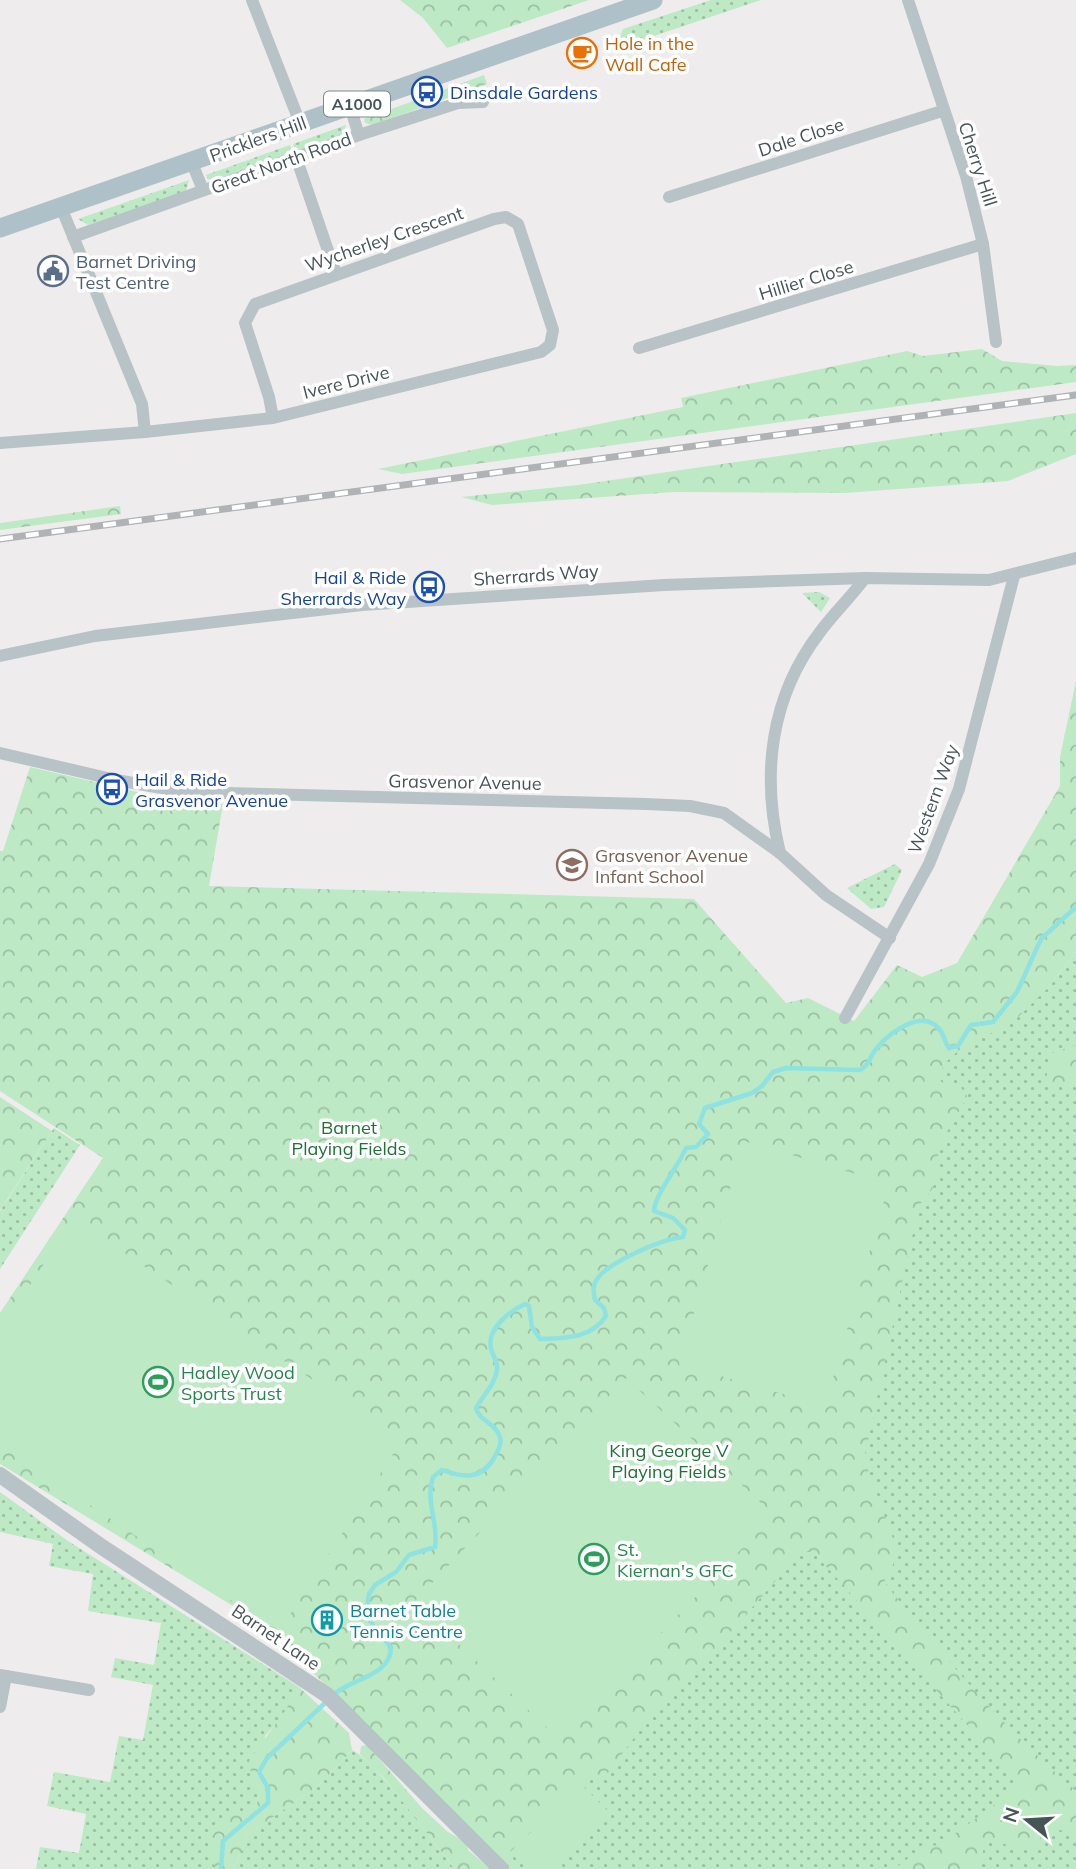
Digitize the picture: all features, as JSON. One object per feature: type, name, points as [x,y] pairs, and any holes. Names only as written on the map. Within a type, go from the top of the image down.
[{"type":"main road","name":"Pricklers Hill","points":[[61,207],[653,0]]},
{"type":"main road","name":"A1000","points":[[0,228],[61,207]]},
{"type":"street","points":[[252,0],[300,123]]},
{"type":"street","name":"Cherry Hill","points":[[908,0],[942,111],[966,176],[983,244],[996,342]]},
{"type":"street","name":"Great North Road","points":[[73,237],[359,135],[458,103],[483,102]]},
{"type":"street","name":"Great North Road","points":[[350,107],[359,135]]},
{"type":"street","name":"Dale Close","points":[[669,197],[942,111]]},
{"type":"street","points":[[296,158],[336,274]]},
{"type":"street","name":"Great North Road","points":[[192,163],[203,190]]},
{"type":"street","points":[[61,207],[142,404],[145,432]]},
{"type":"street","name":"Wycherley Crescent","points":[[273,418],[270,397],[246,328],[247,315],[260,301],[494,219],[511,219],[522,230],[553,330],[550,345]]},
{"type":"street","name":"Hillier Close","points":[[639,348],[983,244]]},
{"type":"street","name":"Ivere Drive","points":[[0,443],[145,432],[273,418],[536,355],[550,345]]},
{"type":"street","name":"Sherrards Way","points":[[0,656],[94,636],[362,605],[663,585],[865,578],[989,580],[1014,576],[1076,558]]},
{"type":"street","name":"Western Way","points":[[845,1018],[929,864],[959,789],[1014,576]]},
{"type":"street","points":[[780,853],[768,779],[771,737],[780,708],[818,634],[865,578]]},
{"type":"street","name":"Grasvenor Avenue","points":[[0,753],[128,783],[185,792],[690,806],[718,810],[741,823],[780,853],[826,895],[890,938]]},
{"type":"street","name":"Barnet Lane","points":[[0,1475],[102,1547],[332,1699],[501,1869]]},
{"type":"street","points":[[0,1707],[3,1676],[89,1690]]},
{"type":"green space","points":[[400,0],[589,0],[447,48],[423,18]]},
{"type":"green space","points":[[711,0],[761,0],[627,45],[619,39],[623,29]]},
{"type":"green space","points":[[484,75],[487,84],[373,125],[365,123],[364,119]]},
{"type":"green space","points":[[346,125],[344,134],[296,152],[293,144]]},
{"type":"green space","points":[[290,145],[293,153],[215,180],[208,179],[206,175]]},
{"type":"green space","points":[[189,180],[186,191],[88,225],[78,219]]},
{"type":"green space","points":[[982,349],[1002,361],[1076,365],[1076,382],[402,474],[378,469],[683,407],[681,398],[907,351],[923,356]]},
{"type":"green space","points":[[1076,413],[1076,454],[1008,481],[845,493],[674,492],[492,505],[461,497],[578,485]]},
{"type":"green space","points":[[120,506],[121,514],[0,530],[0,523]]},
{"type":"green space","points":[[819,592],[830,598],[821,612],[802,593]]},
{"type":"green space","points":[[1076,681],[1076,952],[1048,988],[1015,1020],[957,1052],[944,1064],[939,1079],[943,1083],[960,1086],[967,1096],[941,1145],[932,1190],[919,1205],[864,1459],[895,1544],[893,1565],[884,1582],[975,1691],[1024,1743],[1076,1791],[1076,1842],[1061,1830],[1045,1834],[1030,1850],[983,1839],[983,1858],[967,1869],[894,1869],[927,1844],[938,1846],[1012,1792],[1016,1780],[818,1557],[808,1551],[801,1552],[697,1670],[652,1714],[607,1774],[585,1781],[508,1854],[522,1869],[512,1869],[286,1646],[284,1633],[261,1623],[0,1464],[0,1313],[103,1158],[0,1091],[0,851],[3,851],[30,767],[150,795],[223,804],[209,886],[694,899],[786,1003],[808,998],[854,1021],[897,965],[922,977],[957,963],[1060,786],[1060,757]]},
{"type":"green space","points":[[895,864],[902,870],[884,907],[871,909],[847,888]]},
{"type":"green space","points":[[1076,952],[1076,1869],[508,1869],[496,1854],[929,1062],[1048,988]]},
{"type":"green space","points":[[1076,1045],[1076,1080],[1058,1087],[1046,1078],[1052,1053]]},
{"type":"green space","points":[[0,1097],[52,1131],[0,1210]]},
{"type":"green space","points":[[54,1128],[80,1145],[0,1269],[0,1211]]},
{"type":"green space","points":[[744,1141],[889,1184],[825,1406],[679,1364]]},
{"type":"green space","name":"Hadley Wood Sports Trust","points":[[74,1219],[402,1440],[284,1624],[269,1626],[0,1444],[0,1330]]},
{"type":"green space","name":"St. Kiernan's GFC","points":[[626,1378],[774,1515],[559,1739],[414,1602]]},
{"type":"green space","points":[[0,1492],[68,1541],[299,1687],[286,1713],[265,1736],[261,1794],[256,1805],[244,1811],[215,1869],[36,1869],[40,1847],[79,1853],[86,1814],[47,1806],[54,1772],[110,1782],[119,1736],[143,1740],[153,1685],[111,1677],[115,1658],[154,1665],[161,1623],[88,1611],[93,1574],[49,1566],[53,1544],[0,1532]]},
{"type":"green space","points":[[299,1687],[349,1733],[352,1750],[317,1787],[248,1834],[234,1869],[215,1869],[208,1848],[212,1838],[226,1820],[256,1805],[261,1794],[254,1789],[249,1761],[282,1716]]},
{"type":"green space","points":[[367,1745],[422,1808],[448,1832],[467,1843],[468,1850],[491,1869],[455,1869],[384,1778],[360,1754],[361,1746]]},
{"type":"green space","points":[[352,1750],[363,1757],[390,1786],[455,1869],[234,1869],[248,1834],[317,1787]]},
{"type":"green space","points":[[582,1785],[609,1812],[551,1869],[527,1869],[512,1854]]},
{"type":"waterway","points":[[333,1695],[378,1670],[389,1657],[391,1647],[376,1631],[366,1613],[369,1594],[375,1585],[396,1572],[409,1555],[435,1547],[430,1495],[433,1477],[442,1470],[465,1476],[478,1474],[489,1465],[498,1450],[498,1432],[480,1416],[476,1408],[496,1375],[497,1364],[490,1342],[500,1322],[525,1304],[529,1306],[532,1327],[540,1339],[576,1336],[600,1324],[606,1316],[604,1308],[595,1300],[594,1285],[600,1276],[634,1253],[683,1237],[685,1230],[673,1218],[654,1211],[655,1204],[686,1148],[696,1147],[708,1134],[699,1124],[705,1108],[752,1093],[762,1086],[773,1072],[786,1068],[860,1070],[890,1035],[917,1021],[935,1025],[949,1048],[958,1046],[971,1025],[993,1022],[1017,992],[1041,939],[1076,907]]},
{"type":"waterway","points":[[221,1869],[223,1841],[268,1803],[268,1788],[259,1772],[267,1758],[326,1702]]},
{"type":"railway","points":[[0,539],[1076,395]]},
{"type":"place","name":"Hole in the Wall Cafe","points":[[582,53]]},
{"type":"place","name":"Dinsdale Gardens","points":[[427,92]]},
{"type":"place","name":"Barnet Driving Test Centre","points":[[53,271]]},
{"type":"place","name":"Hail & Ride Sherrards Way","points":[[429,587]]},
{"type":"place","name":"Hail & Ride Grasvenor Avenue","points":[[112,789]]},
{"type":"place","name":"Grasvenor Avenue Infant School","points":[[572,865]]},
{"type":"place","name":"Hadley Wood Sports Trust","points":[[158,1382]]},
{"type":"place","name":"St. Kiernan's GFC","points":[[594,1559]]},
{"type":"place","name":"Barnet Table Tennis Centre","points":[[327,1620]]},
{"type":"park label","name":"Barnet Playing Fields","points":[[349,1137]]},
{"type":"park label","name":"King George V Playing Fields","points":[[669,1460]]}]
